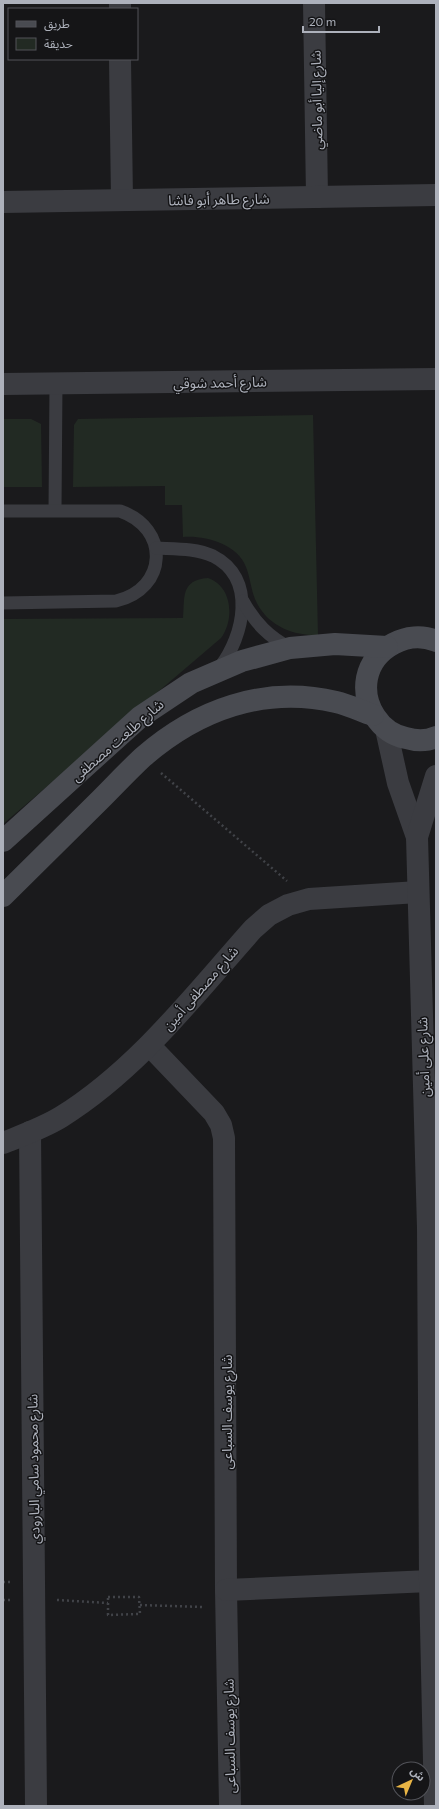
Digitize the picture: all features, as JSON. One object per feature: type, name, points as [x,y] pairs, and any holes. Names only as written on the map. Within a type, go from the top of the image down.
[{"type":"street","name":"شارع إليا أبو ماضي","points":[[314,3],[317,197]]},
{"type":"street","points":[[120,60],[122,200]]},
{"type":"street","name":"شارع طاهر أبو فاشا","points":[[3,202],[436,195]]},
{"type":"street","name":"شارع أحمد شوقي","points":[[3,384],[436,379]]},
{"type":"street","points":[[380,722],[367,697],[367,678],[374,661],[387,647],[402,640],[418,637],[436,641]]},
{"type":"street","name":"شارع طلعت مصطفى","points":[[3,841],[140,717],[191,683],[218,670],[242,661],[290,648],[335,644],[387,647]]},
{"type":"street","points":[[3,896],[143,758],[173,734],[203,716],[234,704],[268,698],[302,697],[336,702],[380,722],[400,737],[415,740],[436,737]]},
{"type":"street","name":"شارع على أمين","points":[[380,722],[398,783],[417,837]]},
{"type":"street","name":"شارع على أمين","points":[[435,1806],[430,1582],[432,1228],[417,837],[436,776]]},
{"type":"street","name":"شارع مصطفى أمين","points":[[3,1143],[60,1117],[88,1099],[150,1046],[252,929],[276,912],[288,905],[309,899],[418,892]]},
{"type":"street","name":"شارع يوسف السباعى","points":[[150,1046],[206,1102],[221,1125],[224,1138],[226,1599],[230,1806]]},
{"type":"street","name":"شارع محمود سامي البارودي","points":[[30,1132],[36,1806]]},
{"type":"street","points":[[226,1599],[430,1582]]},
{"type":"lane","points":[[55,510],[56,384]]},
{"type":"lane","points":[[3,510],[120,511],[131,514],[147,528],[156,548],[156,564],[150,579],[144,587],[127,599],[116,601],[3,603]]},
{"type":"lane","points":[[156,548],[194,550],[213,556],[229,569],[236,578],[242,599],[251,615],[275,640],[290,648]]},
{"type":"lane","points":[[218,670],[230,654],[238,637],[242,618],[242,599]]},
{"type":"path","points":[[143,758],[309,899]]},
{"type":"path","points":[[108,1597],[139,1597],[140,1605],[140,1614],[108,1615],[108,1597]]},
{"type":"path","points":[[34,1599],[108,1603]]},
{"type":"path","points":[[140,1605],[226,1599]]},
{"type":"green space","points":[[313,415],[318,635],[308,635],[290,631],[273,622],[266,616],[255,599],[246,567],[236,552],[210,540],[183,537],[182,505],[165,505],[165,486],[73,487],[74,425],[78,419]]},
{"type":"green space","points":[[3,419],[31,419],[41,424],[42,487],[3,487]]},
{"type":"green space","points":[[208,578],[216,582],[222,588],[229,604],[228,622],[221,638],[3,824],[3,619],[183,618],[184,597],[188,586],[199,579]]}]
